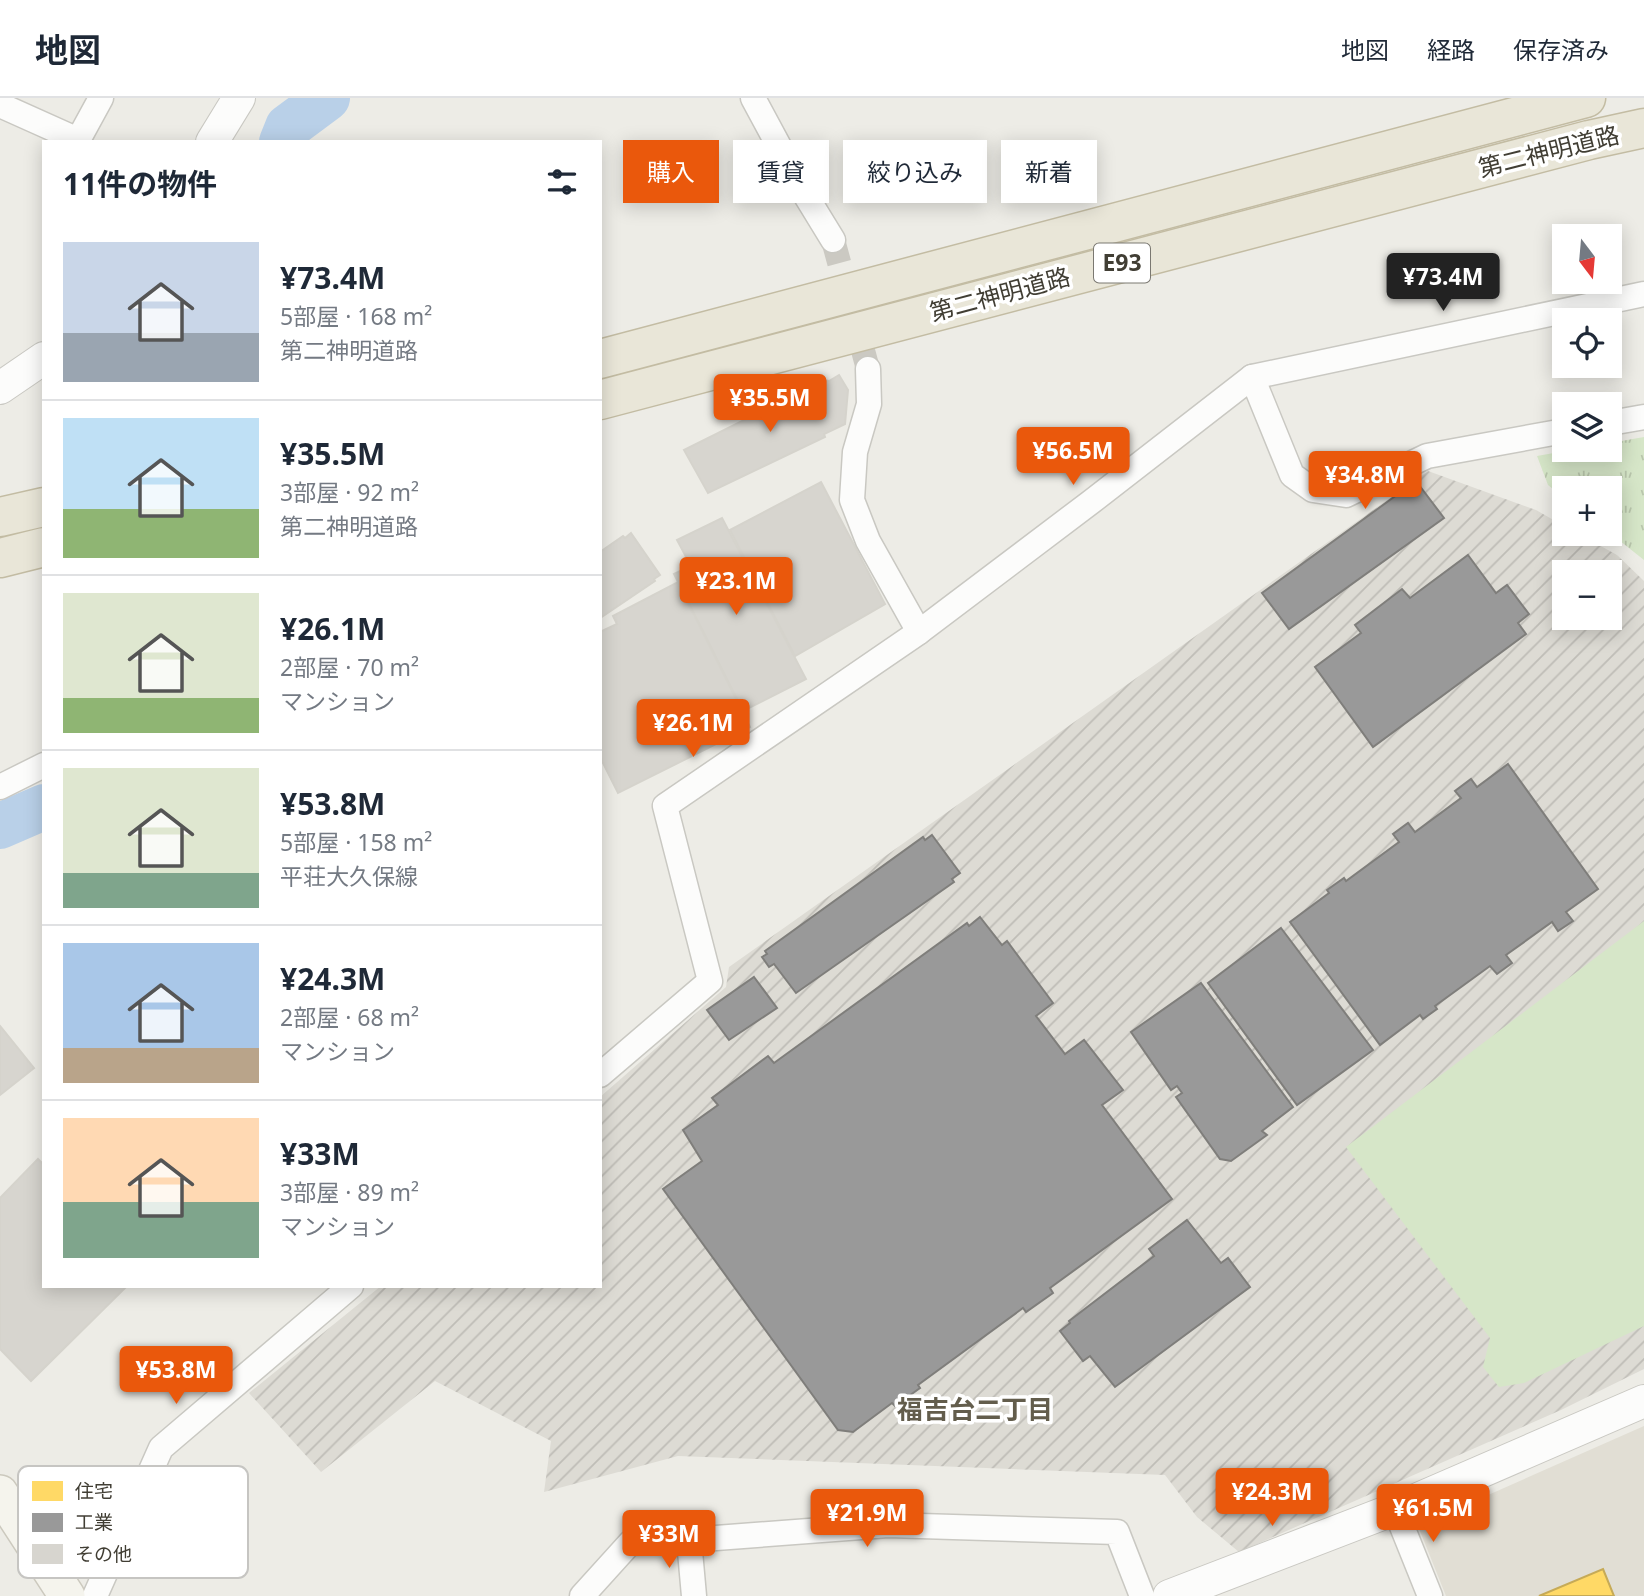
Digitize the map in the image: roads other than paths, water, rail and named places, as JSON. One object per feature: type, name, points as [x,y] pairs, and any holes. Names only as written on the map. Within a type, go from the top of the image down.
[{"type":"highway","name":"第二神明道路","points":[[602,358],[1586,98]]},
{"type":"highway","name":"第二神明道路","points":[[602,399],[1589,140],[1644,128]]},
{"type":"highway","points":[[0,517],[42,507]]},
{"type":"highway","points":[[0,558],[42,548]]},
{"type":"main road","points":[[0,1493],[18,1521]]},
{"type":"main road","points":[[55,1578],[67,1596]]},
{"type":"street","points":[[79,140],[101,98]]},
{"type":"street","points":[[213,140],[239,98]]},
{"type":"street","points":[[753,98],[833,240]]},
{"type":"street","points":[[0,105],[76,140]]},
{"type":"street","points":[[602,1072],[710,981],[665,806],[919,632],[1252,377],[1644,294]]},
{"type":"street","points":[[0,388],[42,359]]},
{"type":"street","points":[[868,369],[869,404],[855,452],[852,500],[868,541],[919,632]]},
{"type":"street","points":[[1252,377],[1292,475],[1314,490],[1346,495],[1427,456],[1552,433]]},
{"type":"street","points":[[1622,421],[1644,417]]},
{"type":"street","points":[[0,787],[42,766]]},
{"type":"street","points":[[153,1466],[161,1448],[349,1288]]},
{"type":"street","points":[[1169,1596],[1395,1508],[1644,1401]]},
{"type":"street","points":[[1395,1508],[1430,1596]]},
{"type":"street","points":[[582,1596],[630,1543],[888,1525],[1117,1532],[1142,1596]]},
{"type":"street","points":[[689,1540],[694,1596]]},
{"type":"street","points":[[95,1596],[103,1578]]},
{"type":"waterway","points":[[283,140],[288,127],[327,98]]},
{"type":"waterway","points":[[0,826],[42,808]]},
{"type":"tunnel","points":[[833,240],[868,369]]},
{"type":"district","name":"福吉台二丁目","points":[[975,1410]]}]
